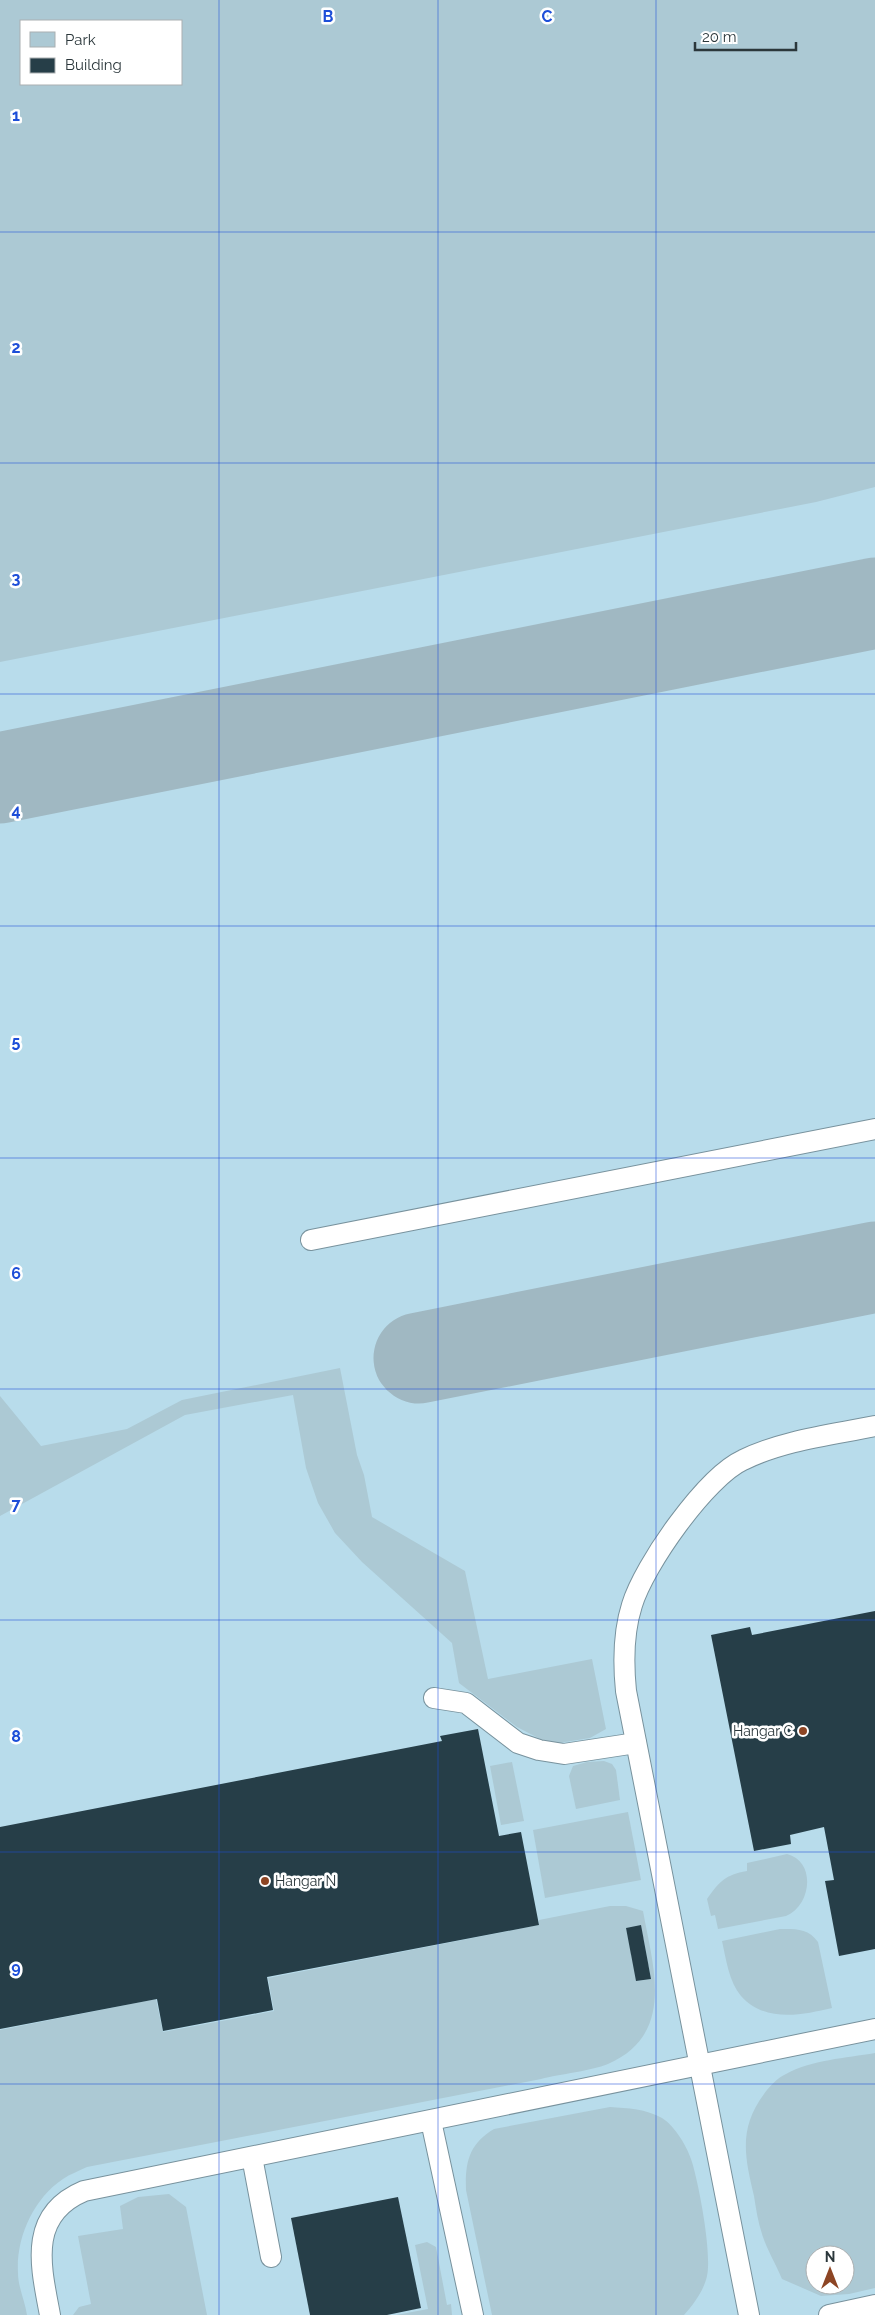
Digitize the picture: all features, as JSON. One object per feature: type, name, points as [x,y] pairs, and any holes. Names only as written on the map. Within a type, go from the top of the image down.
[{"type":"lane","points":[[311,1240],[875,1129]]},
{"type":"lane","points":[[748,2315],[626,1691],[622,1659],[632,1604],[652,1563],[701,1494],[741,1460],[768,1449],[875,1426]]},
{"type":"lane","points":[[434,1698],[466,1703],[518,1743],[539,1750],[564,1754],[636,1743]]},
{"type":"lane","points":[[50,2315],[41,2263],[44,2232],[59,2207],[70,2197],[84,2192],[875,2029]]},
{"type":"lane","points":[[431,2121],[473,2315]]},
{"type":"lane","points":[[252,2157],[271,2257]]},
{"type":"lane","points":[[828,2315],[875,2305]]},
{"type":"shaded area","points":[[0,0],[875,0],[875,2315],[0,2315]]},
{"type":"green space","points":[[0,0],[875,0],[875,487],[816,502],[0,662]]},
{"type":"green space","points":[[340,1368],[357,1455],[364,1475],[372,1517],[465,1571],[488,1679],[592,1659],[606,1729],[590,1738],[559,1743],[546,1742],[517,1727],[459,1683],[452,1643],[362,1562],[335,1533],[318,1503],[306,1468],[293,1395],[185,1415],[0,1516],[0,1396],[41,1446],[127,1429],[182,1400]]},
{"type":"green space","points":[[604,1761],[612,1764],[616,1770],[620,1800],[576,1809],[569,1776],[573,1766],[587,1762]]},
{"type":"green space","points":[[512,1762],[524,1821],[501,1825],[490,1766]]},
{"type":"green space","points":[[628,1812],[641,1880],[545,1898],[533,1830]]},
{"type":"green space","points":[[787,1854],[796,1858],[803,1865],[806,1874],[805,1893],[801,1903],[795,1910],[786,1916],[718,1929],[715,1915],[711,1916],[707,1899],[720,1883],[728,1877],[747,1871],[747,1863]]},
{"type":"green space","points":[[610,1906],[626,1906],[643,1911],[651,1954],[655,1997],[652,2017],[644,2035],[629,2051],[608,2064],[584,2071],[87,2167],[66,2177],[52,2187],[35,2208],[23,2233],[18,2260],[19,2284],[27,2315],[0,2315],[0,2030],[156,1999],[163,2032],[274,2011],[268,1978],[539,1925],[539,1920]],"holes":[[[641,1926],[651,1979],[637,1981],[626,1928]]]},
{"type":"green space","points":[[780,1929],[796,1929],[806,1932],[818,1942],[832,2008],[809,2013],[772,2014],[751,2005],[737,1990],[729,1970],[722,1941]]},
{"type":"green space","points":[[875,2053],[875,2288],[855,2293],[855,2245],[805,2245],[805,2289],[782,2279],[766,2246],[759,2225],[746,2156],[747,2132],[750,2119],[768,2088],[779,2078],[796,2069],[829,2060]]},
{"type":"green space","points":[[610,2107],[643,2111],[662,2118],[676,2132],[687,2150],[698,2186],[708,2252],[707,2276],[701,2292],[684,2315],[492,2315],[466,2190],[466,2171],[470,2155],[479,2141],[494,2129]]},
{"type":"green space","points":[[169,2194],[186,2207],[207,2315],[73,2315],[79,2307],[91,2304],[78,2236],[123,2229],[120,2206],[138,2197]]},
{"type":"green space","points":[[427,2242],[436,2247],[447,2305],[451,2304],[452,2315],[396,2315],[428,2309],[415,2245]]},
{"type":"building","name":"Hangar C","points":[[875,1611],[875,1949],[839,1956],[825,1881],[834,1880],[824,1827],[790,1835],[791,1844],[754,1851],[711,1635],[750,1627],[752,1635]]},
{"type":"building","name":"Hangar N","points":[[478,1729],[499,1836],[521,1832],[539,1925],[267,1977],[273,2010],[163,2031],[157,1999],[0,2029],[0,1827],[442,1741],[440,1736]]},
{"type":"building","points":[[641,1925],[651,1979],[636,1981],[626,1928]]},
{"type":"building","points":[[398,2197],[421,2308],[387,2315],[310,2315],[291,2218]]},
{"type":"taxiway","points":[[0,778],[875,603]]},
{"type":"taxiway","points":[[419,1358],[875,1267]]},
{"type":"place","name":"Hangar C","points":[[803,1731]]},
{"type":"place","name":"Hangar N","points":[[265,1881]]}]
